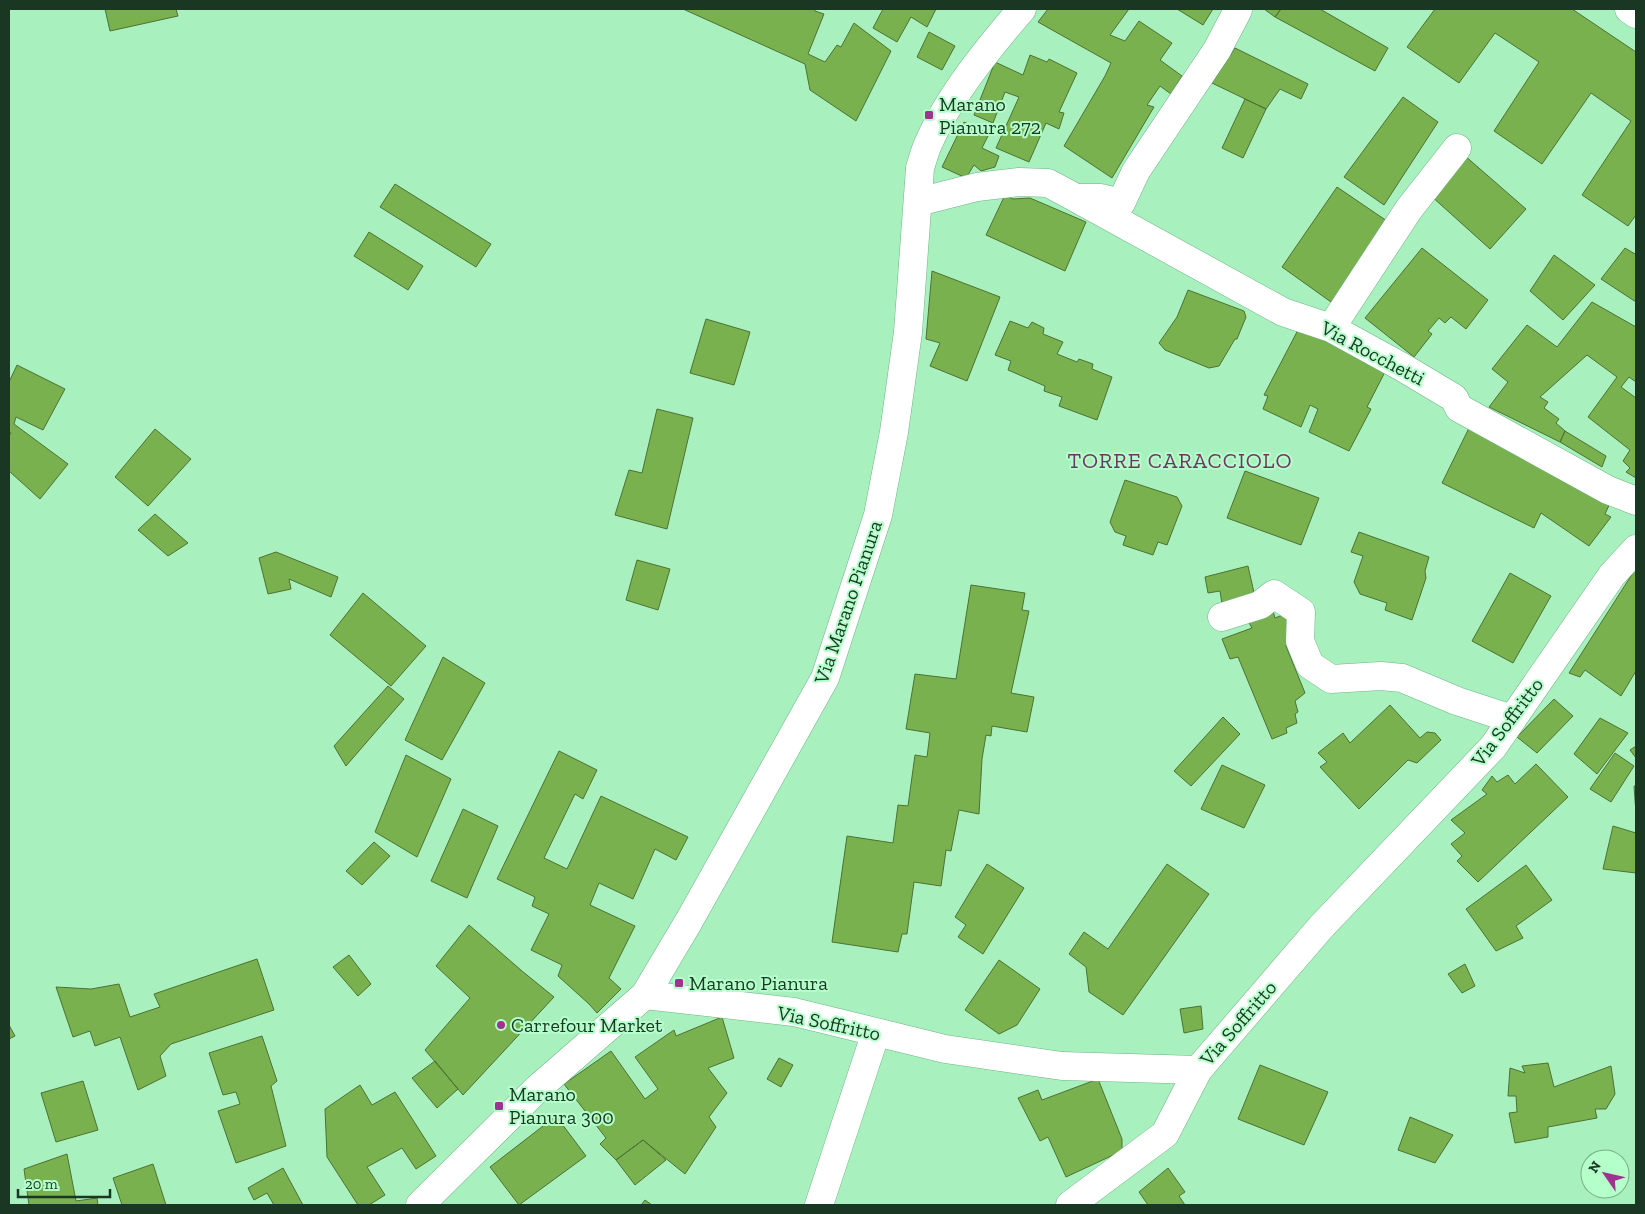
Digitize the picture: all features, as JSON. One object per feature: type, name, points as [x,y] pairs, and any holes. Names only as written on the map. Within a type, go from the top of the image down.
[{"type":"street","name":"Via Marano Pianura","points":[[420,1205],[538,1088],[644,995],[689,921],[825,678],[878,515],[894,432],[908,332],[920,168],[928,142],[956,92],[1022,9]]},
{"type":"street","points":[[1629,9],[1636,14]]},
{"type":"street","name":"Via Rocchetti","points":[[1076,198],[1101,198],[1121,203],[1136,170],[1217,50],[1238,10]]},
{"type":"street","points":[[1331,328],[1409,209],[1457,148]]},
{"type":"street","name":"Via Rocchetti","points":[[918,202],[977,187],[1019,182],[1048,183],[1283,312],[1331,328],[1402,366],[1454,398],[1459,408],[1608,490],[1636,502]]},
{"type":"street","name":"Via Soffritto","points":[[644,995],[794,1012],[945,1049],[1062,1066],[1198,1070],[1321,928],[1493,747],[1612,575],[1636,549]]},
{"type":"street","points":[[1222,617],[1260,605],[1274,594],[1300,612],[1300,641],[1310,665],[1330,679],[1381,676],[1402,678],[1458,701],[1512,719]]},
{"type":"street","points":[[819,1205],[876,1032]]},
{"type":"street","points":[[1070,1205],[1165,1134],[1198,1070]]},
{"type":"building","points":[[105,9],[176,9],[178,16],[110,31]]},
{"type":"building","points":[[683,9],[815,9],[815,11],[824,14],[808,54],[825,62],[837,45],[841,47],[854,23],[891,51],[856,121],[810,90],[805,64]]},
{"type":"building","points":[[883,9],[936,9],[927,27],[911,17],[897,42],[873,28]]},
{"type":"building","points":[[1048,9],[1129,9],[1110,35],[1125,41],[1139,21],[1172,43],[1160,60],[1182,76],[1171,94],[1160,86],[1147,105],[1154,107],[1112,178],[1064,146],[1111,63],[1038,22]]},
{"type":"building","points":[[1177,9],[1213,9],[1203,25]]},
{"type":"building","points":[[1264,9],[1281,9],[1275,17]]},
{"type":"building","points":[[1281,9],[1320,9],[1388,48],[1375,71],[1275,17]]},
{"type":"building","points":[[1435,9],[1572,9],[1636,52],[1636,215],[1628,226],[1582,195],[1631,121],[1591,93],[1542,164],[1494,131],[1539,62],[1495,33],[1459,83],[1407,47]]},
{"type":"building","points":[[929,32],[955,46],[942,70],[917,57]]},
{"type":"building","points":[[1235,48],[1308,84],[1301,99],[1280,89],[1266,109],[1212,83]]},
{"type":"building","points":[[1030,55],[1047,62],[1049,59],[1077,73],[1059,112],[1064,113],[1059,129],[1046,123],[1029,162],[996,148],[1019,97],[1005,92],[993,123],[974,115],[995,62],[1023,75]]},
{"type":"building","points":[[1403,97],[1438,122],[1384,205],[1344,177]]},
{"type":"building","points":[[1245,99],[1266,109],[1243,158],[1222,148]]},
{"type":"building","points":[[964,122],[989,134],[982,148],[999,156],[995,167],[981,171],[974,165],[966,178],[942,167]]},
{"type":"building","points":[[1464,155],[1526,209],[1490,249],[1430,195]]},
{"type":"building","points":[[395,184],[491,244],[476,267],[380,207]]},
{"type":"building","points":[[1337,187],[1387,221],[1331,302],[1282,267]]},
{"type":"building","points":[[1005,195],[1013,199],[1030,198],[1086,222],[1065,271],[986,235]]},
{"type":"building","points":[[369,232],[423,266],[408,290],[354,256]]},
{"type":"building","points":[[1422,248],[1488,300],[1466,329],[1451,317],[1445,323],[1439,318],[1428,331],[1432,334],[1414,357],[1365,318]]},
{"type":"building","points":[[1625,248],[1635,254],[1636,252],[1636,302],[1601,279]]},
{"type":"building","points":[[1554,255],[1595,285],[1563,320],[1530,291]]},
{"type":"building","points":[[932,271],[1000,297],[967,381],[930,366],[940,343],[926,339]]},
{"type":"building","points":[[1188,290],[1244,311],[1246,317],[1237,339],[1235,339],[1219,366],[1209,368],[1165,350],[1159,343],[1177,317]]},
{"type":"building","points":[[1592,302],[1636,327],[1636,382],[1629,377],[1621,387],[1636,398],[1636,478],[1626,472],[1630,468],[1623,461],[1630,450],[1588,417],[1617,377],[1587,355],[1540,397],[1548,402],[1544,408],[1559,419],[1556,423],[1565,431],[1560,442],[1489,407],[1508,382],[1492,369],[1527,325],[1557,347]]},
{"type":"building","points":[[706,319],[750,332],[734,385],[690,373]]},
{"type":"building","points":[[1010,321],[1028,328],[1032,322],[1044,328],[1043,334],[1063,342],[1057,354],[1077,362],[1079,359],[1093,364],[1092,369],[1112,377],[1097,420],[1059,406],[1062,397],[1044,391],[1045,386],[1008,370],[1011,361],[995,355]]},
{"type":"building","points":[[1299,328],[1386,370],[1367,407],[1371,409],[1349,451],[1309,432],[1318,409],[1310,405],[1301,427],[1263,409],[1268,396],[1264,395]]},
{"type":"building","points":[[17,365],[65,389],[43,430],[16,417],[14,424],[68,464],[40,499],[9,471],[9,436],[11,433],[9,432],[9,382]]},
{"type":"building","points":[[657,409],[693,418],[667,529],[615,515],[629,470],[642,473]]},
{"type":"building","points":[[1469,428],[1612,499],[1605,514],[1611,517],[1589,546],[1541,513],[1534,528],[1442,483]]},
{"type":"building","points":[[155,429],[191,459],[148,506],[115,477]]},
{"type":"building","points":[[1565,431],[1606,456],[1602,467],[1560,442]]},
{"type":"building","points":[[1245,471],[1319,498],[1301,545],[1227,518]]},
{"type":"building","points":[[1125,480],[1177,497],[1182,506],[1167,545],[1158,542],[1153,555],[1123,545],[1126,536],[1115,532],[1110,522]]},
{"type":"building","points":[[155,514],[188,543],[168,556],[138,530]]},
{"type":"building","points":[[1359,532],[1429,557],[1425,571],[1426,578],[1412,620],[1385,610],[1387,603],[1360,594],[1354,582],[1363,556],[1351,552]]},
{"type":"building","points":[[276,552],[338,577],[331,597],[289,579],[291,589],[268,594],[259,558]]},
{"type":"building","points":[[637,560],[670,569],[658,610],[626,600]]},
{"type":"building","points":[[1248,566],[1255,597],[1222,604],[1220,591],[1208,593],[1205,577]]},
{"type":"building","points":[[1636,568],[1636,671],[1621,696],[1585,670],[1580,677],[1569,673]]},
{"type":"building","points":[[1510,573],[1551,596],[1513,663],[1472,641]]},
{"type":"building","points":[[971,585],[1025,593],[1022,610],[1029,611],[1011,693],[1034,697],[1027,732],[992,726],[991,736],[986,735],[982,759],[979,814],[959,810],[951,851],[946,850],[941,886],[914,882],[907,934],[902,934],[898,952],[832,942],[847,836],[893,843],[898,805],[908,806],[915,755],[927,757],[930,733],[906,729],[915,674],[956,679]]},
{"type":"building","points":[[363,593],[426,646],[391,686],[330,635]]},
{"type":"building","points":[[1273,611],[1275,618],[1290,612],[1294,626],[1286,646],[1305,693],[1295,701],[1298,712],[1295,714],[1297,723],[1286,728],[1287,733],[1272,739],[1238,657],[1230,659],[1222,639],[1252,628],[1248,621]]},
{"type":"building","points":[[443,657],[485,683],[442,760],[405,740]]},
{"type":"building","points":[[388,686],[404,699],[346,766],[334,746]]},
{"type":"building","points":[[1554,699],[1573,716],[1537,753],[1517,737]]},
{"type":"building","points":[[1390,705],[1420,738],[1427,732],[1435,733],[1441,740],[1417,763],[1408,760],[1359,809],[1320,767],[1327,762],[1318,753],[1343,733],[1350,743]]},
{"type":"building","points":[[1223,717],[1240,734],[1191,786],[1174,771]]},
{"type":"building","points":[[1600,718],[1628,733],[1597,774],[1574,754]]},
{"type":"building","points":[[1636,746],[1636,758],[1630,750]]},
{"type":"building","points":[[559,751],[597,770],[583,799],[575,794],[544,858],[567,869],[601,796],[688,837],[676,860],[655,849],[633,899],[599,883],[590,905],[635,926],[609,978],[621,989],[597,1013],[558,976],[562,965],[531,950],[549,914],[532,906],[535,897],[497,879]]},
{"type":"building","points":[[1615,753],[1634,766],[1611,802],[1590,789]]},
{"type":"building","points":[[406,755],[451,779],[417,857],[375,832]]},
{"type":"building","points":[[1536,764],[1568,797],[1478,882],[1457,861],[1462,856],[1451,844],[1465,833],[1451,820],[1487,794],[1482,790],[1492,776],[1497,782],[1508,775],[1515,784]]},
{"type":"building","points":[[1222,765],[1265,785],[1244,828],[1201,809]]},
{"type":"building","points":[[1634,786],[1636,786],[1636,814]]},
{"type":"building","points":[[463,809],[498,826],[467,898],[431,881]]},
{"type":"building","points":[[1613,826],[1636,833],[1636,873],[1603,869]]},
{"type":"building","points":[[374,842],[390,856],[362,885],[346,871]]},
{"type":"building","points":[[987,864],[1024,888],[983,954],[958,937],[966,925],[955,917]]},
{"type":"building","points":[[1167,864],[1209,894],[1123,1015],[1089,992],[1086,967],[1069,954],[1084,932],[1108,949]]},
{"type":"building","points":[[1526,865],[1552,900],[1516,926],[1523,938],[1496,951],[1466,909]]},
{"type":"building","points":[[469,925],[554,997],[463,1095],[425,1050],[470,998],[436,966]]},
{"type":"building","points":[[349,955],[371,984],[358,996],[333,967]]},
{"type":"building","points":[[257,959],[274,1010],[171,1044],[160,1056],[166,1076],[138,1090],[120,1037],[95,1046],[90,1031],[73,1037],[56,987],[91,989],[119,984],[130,1017],[160,1007],[154,994]]},
{"type":"building","points":[[999,960],[1040,989],[1017,1025],[999,1034],[965,1010]]},
{"type":"building","points":[[1465,964],[1475,986],[1462,993],[1448,974]]},
{"type":"building","points":[[1201,1006],[1203,1029],[1184,1033],[1180,1009]]},
{"type":"building","points":[[722,1017],[734,1058],[708,1068],[727,1093],[709,1117],[716,1127],[685,1174],[643,1140],[616,1160],[600,1144],[606,1138],[564,1084],[611,1051],[645,1099],[658,1089],[635,1057],[674,1030],[676,1036]]},
{"type":"building","points":[[9,1025],[15,1036],[9,1039]]},
{"type":"building","points":[[262,1036],[277,1081],[271,1086],[286,1146],[236,1163],[218,1111],[240,1104],[236,1092],[223,1095],[209,1053]]},
{"type":"building","points":[[779,1058],[793,1065],[781,1087],[767,1079]]},
{"type":"building","points":[[435,1061],[458,1089],[437,1108],[412,1078]]},
{"type":"building","points":[[1548,1063],[1554,1087],[1611,1066],[1615,1094],[1606,1109],[1595,1109],[1597,1118],[1548,1127],[1548,1137],[1515,1143],[1509,1113],[1517,1112],[1516,1096],[1508,1096],[1510,1068],[1525,1073],[1522,1066]]},
{"type":"building","points":[[1260,1065],[1328,1092],[1304,1145],[1238,1119]]},
{"type":"building","points":[[1098,1079],[1122,1139],[1122,1151],[1066,1177],[1048,1137],[1040,1141],[1018,1098],[1038,1090],[1042,1100]]},
{"type":"building","points":[[83,1081],[98,1130],[56,1142],[41,1093]]},
{"type":"building","points":[[360,1085],[372,1105],[395,1092],[436,1156],[416,1169],[402,1148],[367,1167],[385,1195],[369,1205],[358,1205],[327,1157],[325,1109]]},
{"type":"building","points":[[556,1116],[586,1156],[519,1205],[490,1167]]},
{"type":"building","points":[[1410,1117],[1453,1135],[1435,1163],[1398,1150]]},
{"type":"building","points":[[643,1140],[666,1160],[635,1185],[616,1160]]},
{"type":"building","points":[[67,1154],[76,1201],[97,1198],[98,1205],[29,1205],[24,1169]]},
{"type":"building","points":[[153,1164],[166,1205],[122,1205],[113,1178]]},
{"type":"building","points":[[283,1168],[303,1205],[274,1205],[267,1193],[254,1200],[248,1188]]},
{"type":"building","points":[[1168,1168],[1185,1192],[1179,1196],[1185,1205],[1148,1205],[1139,1192]]},
{"type":"building","points":[[645,1200],[652,1205],[641,1205]]},
{"type":"place","name":"Marano Pianura 272","points":[[929,115]]},
{"type":"place","name":"Marano Pianura","points":[[679,983]]},
{"type":"place","name":"Carrefour Market","points":[[501,1025]]},
{"type":"place","name":"Marano Pianura 300","points":[[499,1106]]},
{"type":"district","name":"TORRE CARACCIOLO","points":[[1180,460]]}]
